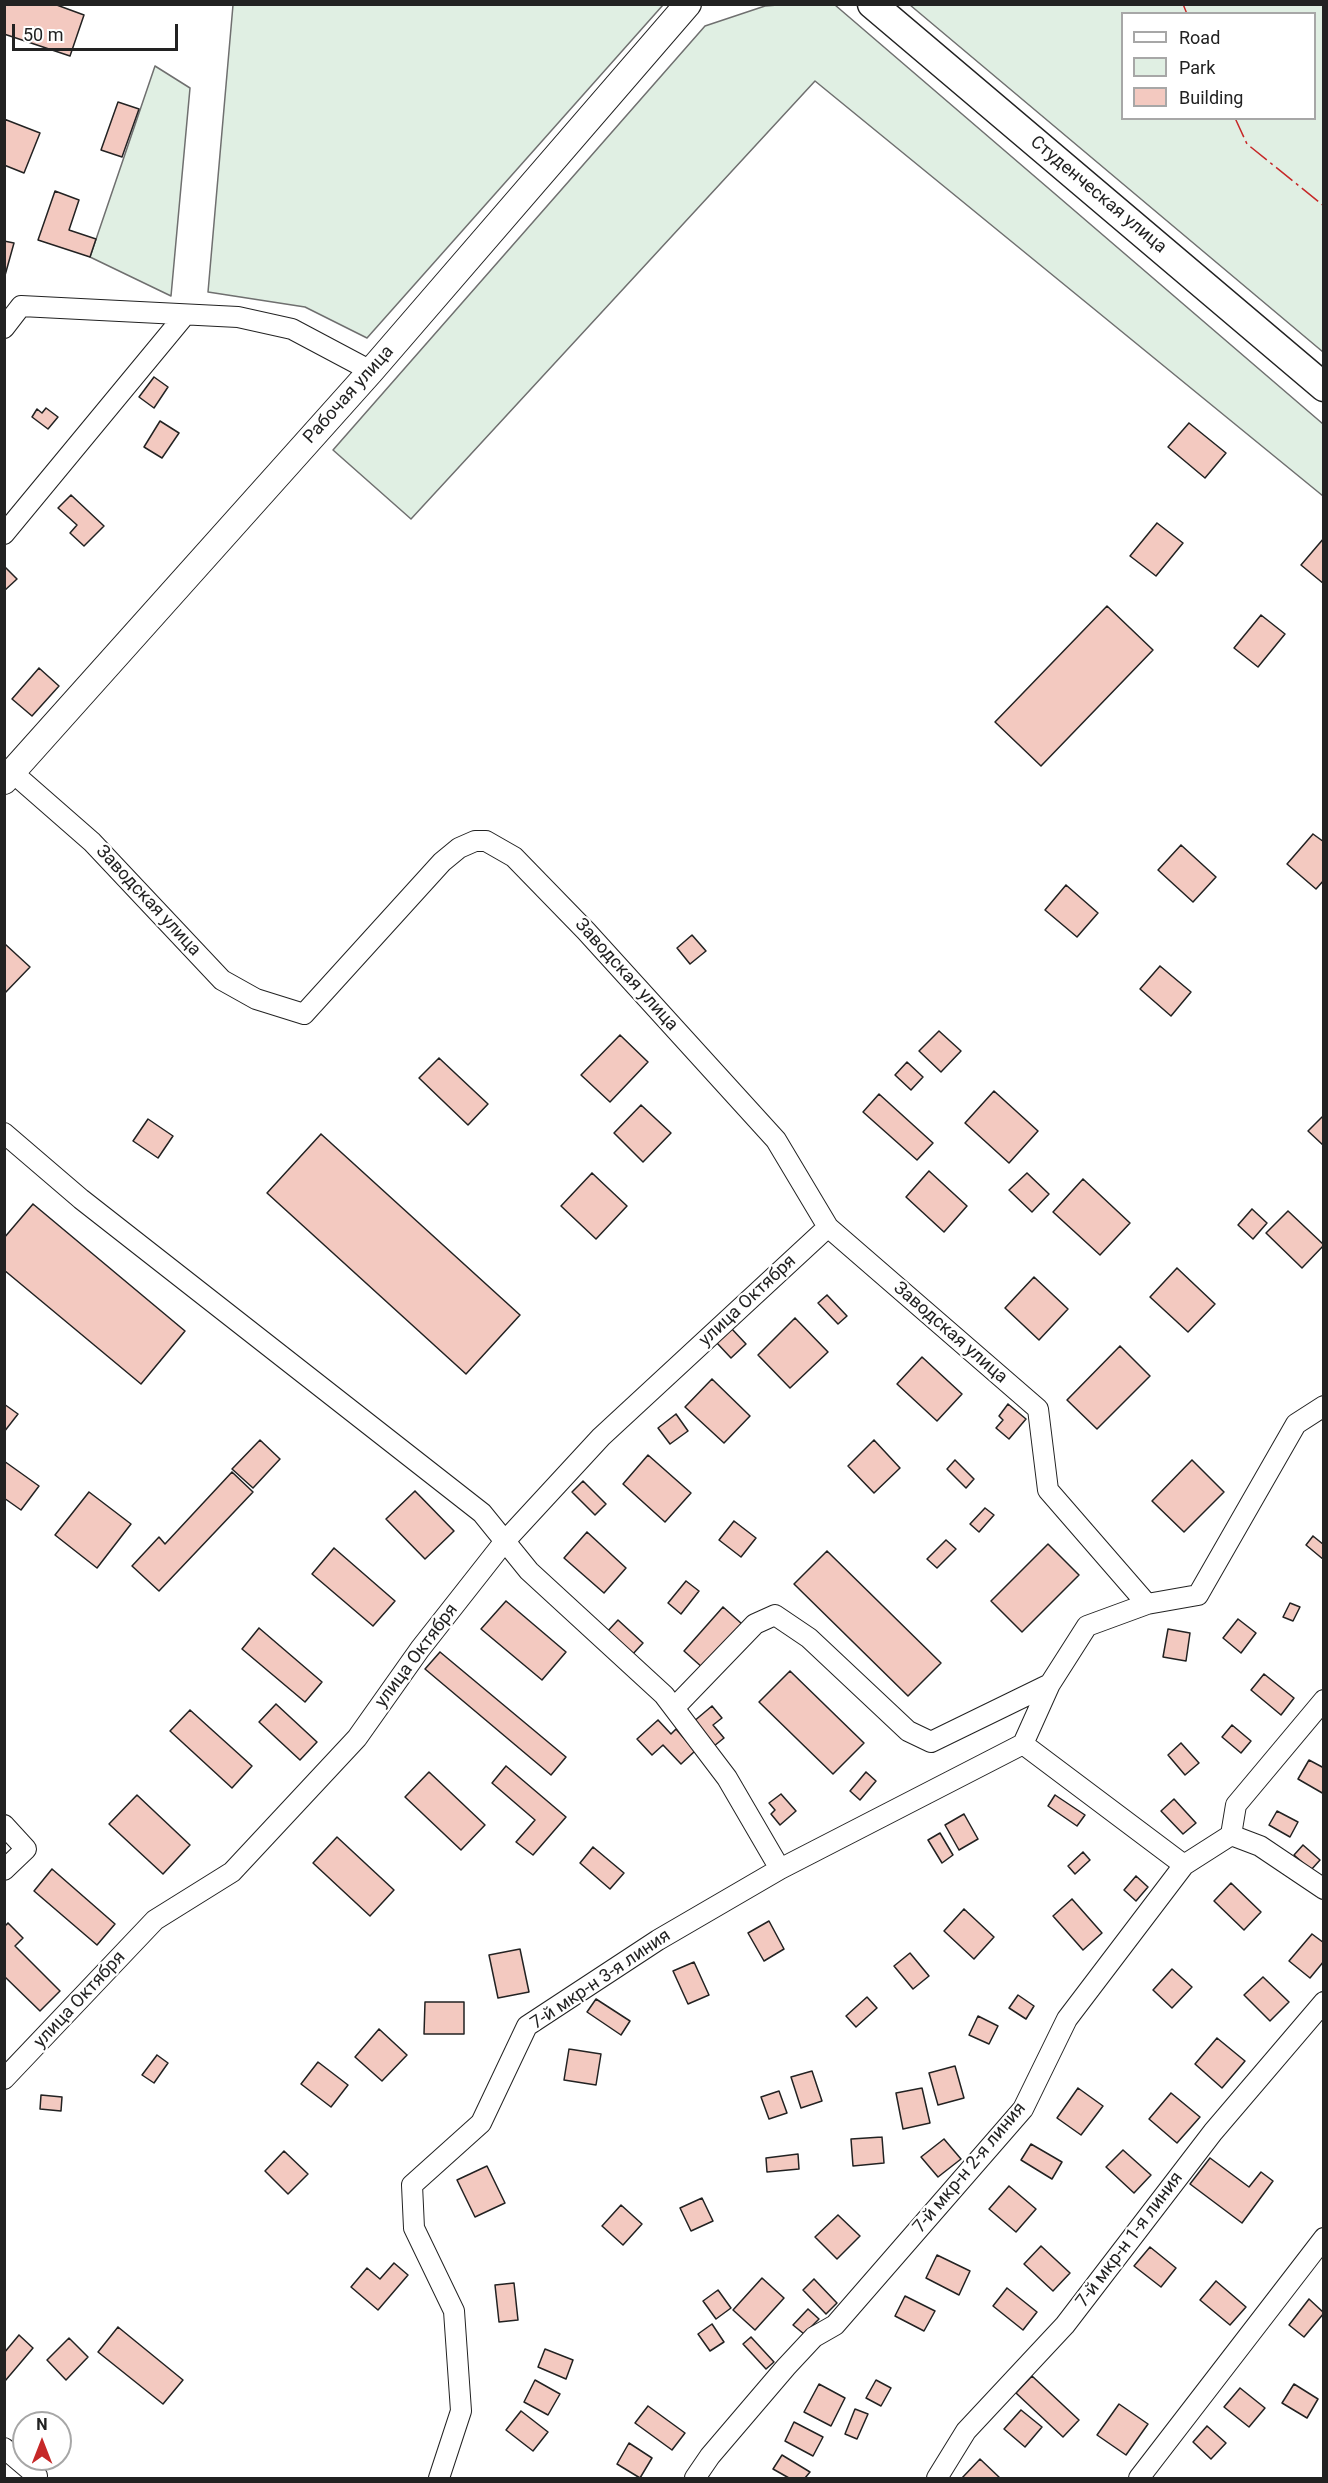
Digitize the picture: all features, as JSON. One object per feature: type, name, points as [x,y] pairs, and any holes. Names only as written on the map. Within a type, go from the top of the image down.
[{"type":"main road","name":"Студенческая улица","points":[[872,4],[1323,387]]},
{"type":"street","name":"Рабочая улица","points":[[8,777],[371,371],[688,4]]},
{"type":"street","points":[[4,328],[21,306],[238,317],[292,329],[371,371]]},
{"type":"street","points":[[4,534],[185,315]]},
{"type":"street","name":"Заводская улица","points":[[8,777],[92,842],[222,980],[256,999],[304,1014],[451,854],[475,841],[486,841],[523,865],[776,1140],[828,1227],[1038,1409],[1048,1490],[1147,1604]]},
{"type":"street","points":[[4,1133],[81,1199],[482,1513],[529,1571],[664,1695],[727,1778],[780,1869]]},
{"type":"street","name":"улица Октября","points":[[4,2079],[156,1920],[232,1872],[357,1738],[420,1649],[505,1541],[601,1437],[828,1227]]},
{"type":"street","points":[[1184,1865],[1023,1744],[1050,1684],[1087,1626],[1147,1604],[1198,1595],[1296,1424],[1323,1406]]},
{"type":"street","points":[[674,1708],[755,1624],[775,1616],[809,1638],[908,1731],[931,1742],[1050,1684]]},
{"type":"street","points":[[1323,1700],[1236,1805],[1231,1835],[1260,1846],[1323,1889]]},
{"type":"street","name":"7-й мкр-н 3-я линия","points":[[439,2478],[460,2411],[454,2311],[414,2228],[412,2185],[481,2123],[527,2026],[658,1940],[780,1869],[1023,1744]]},
{"type":"street","points":[[4,1825],[26,1849],[4,1870]]},
{"type":"street","name":"7-й мкр-н 2-я линия","points":[[695,2478],[710,2456],[786,2367],[814,2337],[835,2325],[1023,2109],[1067,2019],[1184,1865],[1231,1835]]},
{"type":"street","name":"7-й мкр-н 1-я линия","points":[[937,2478],[966,2431],[1065,2325],[1213,2132],[1323,2002]]},
{"type":"street","points":[[1139,2478],[1323,2238]]},
{"type":"street","points":[[4,2448],[37,2476],[35,2478]]},
{"type":"green space","points":[[233,4],[663,5],[367,338],[305,307],[208,292]]},
{"type":"green space","points":[[835,5],[1323,424],[1323,496],[815,81],[411,519],[333,450],[705,26],[765,6]]},
{"type":"green space","points":[[910,5],[1323,5],[1323,352]]},
{"type":"green space","points":[[155,66],[190,88],[171,296],[90,257]]},
{"type":"building","points":[[4,4],[54,4],[84,15],[70,56],[4,34]]},
{"type":"building","points":[[118,102],[139,109],[122,157],[101,150]]},
{"type":"building","points":[[4,119],[40,133],[24,173],[4,165]]},
{"type":"building","points":[[55,191],[79,200],[69,230],[96,239],[90,257],[38,240]]},
{"type":"building","points":[[4,241],[14,243],[4,279]]},
{"type":"building","points":[[154,377],[168,387],[154,408],[139,397]]},
{"type":"building","points":[[46,408],[58,417],[48,429],[32,417],[37,409],[42,413]]},
{"type":"building","points":[[160,421],[179,433],[162,458],[144,447]]},
{"type":"building","points":[[1189,423],[1226,453],[1205,478],[1168,447]]},
{"type":"building","points":[[71,495],[104,526],[84,546],[70,533],[77,525],[58,508]]},
{"type":"building","points":[[1157,523],[1183,543],[1156,576],[1130,556]]},
{"type":"building","points":[[1324,538],[1324,584],[1301,565]]},
{"type":"building","points":[[4,566],[17,579],[4,591]]},
{"type":"building","points":[[1107,606],[1153,650],[1041,766],[995,722]]},
{"type":"building","points":[[1261,615],[1285,634],[1258,667],[1234,648]]},
{"type":"building","points":[[39,668],[59,686],[32,716],[12,699]]},
{"type":"building","points":[[1313,834],[1324,842],[1324,880],[1316,889],[1287,864]]},
{"type":"building","points":[[1181,845],[1216,877],[1193,902],[1158,870]]},
{"type":"building","points":[[1066,885],[1098,913],[1077,937],[1045,910]]},
{"type":"building","points":[[692,935],[706,951],[690,964],[677,948]]},
{"type":"building","points":[[4,945],[30,967],[4,994]]},
{"type":"building","points":[[1160,966],[1191,992],[1171,1016],[1140,989]]},
{"type":"building","points":[[939,1031],[961,1051],[941,1072],[919,1051]]},
{"type":"building","points":[[620,1035],[648,1062],[610,1102],[581,1075]]},
{"type":"building","points":[[439,1058],[488,1104],[468,1125],[419,1078]]},
{"type":"building","points":[[907,1062],[923,1077],[911,1090],[895,1075]]},
{"type":"building","points":[[994,1091],[1038,1131],[1009,1163],[965,1123]]},
{"type":"building","points":[[879,1094],[933,1143],[917,1160],[863,1112]]},
{"type":"building","points":[[641,1105],[671,1133],[643,1162],[614,1133]]},
{"type":"building","points":[[1322,1117],[1324,1118],[1324,1146],[1308,1131]]},
{"type":"building","points":[[148,1119],[173,1136],[158,1158],[133,1141]]},
{"type":"building","points":[[321,1134],[520,1315],[466,1374],[267,1193]]},
{"type":"building","points":[[929,1171],[967,1206],[944,1232],[906,1197]]},
{"type":"building","points":[[592,1173],[627,1206],[596,1239],[561,1206]]},
{"type":"building","points":[[1027,1173],[1049,1194],[1032,1212],[1009,1190]]},
{"type":"building","points":[[1083,1179],[1130,1223],[1100,1255],[1053,1212]]},
{"type":"building","points":[[33,1204],[185,1331],[141,1384],[4,1270],[4,1238]]},
{"type":"building","points":[[1252,1209],[1267,1223],[1253,1239],[1238,1225]]},
{"type":"building","points":[[1288,1211],[1324,1245],[1302,1268],[1266,1233]]},
{"type":"building","points":[[1177,1268],[1215,1304],[1188,1332],[1150,1297]]},
{"type":"building","points":[[1034,1277],[1068,1309],[1039,1340],[1005,1308]]},
{"type":"building","points":[[827,1295],[847,1316],[838,1324],[818,1303]]},
{"type":"building","points":[[795,1318],[828,1352],[790,1388],[758,1355]]},
{"type":"building","points":[[731,1328],[746,1344],[731,1358],[716,1342]]},
{"type":"building","points":[[1120,1346],[1150,1376],[1097,1429],[1067,1400]]},
{"type":"building","points":[[922,1357],[962,1394],[937,1421],[897,1384]]},
{"type":"building","points":[[712,1379],[750,1416],[724,1443],[685,1407]]},
{"type":"building","points":[[4,1404],[18,1414],[4,1432]]},
{"type":"building","points":[[1008,1404],[1026,1419],[1009,1439],[996,1428],[1003,1420],[999,1416]]},
{"type":"building","points":[[676,1414],[688,1431],[670,1444],[658,1428]]},
{"type":"building","points":[[260,1440],[280,1459],[253,1488],[232,1469]]},
{"type":"building","points":[[874,1440],[900,1468],[874,1493],[848,1466]]},
{"type":"building","points":[[648,1455],[691,1493],[665,1522],[623,1484]]},
{"type":"building","points":[[955,1460],[974,1479],[966,1488],[947,1469]]},
{"type":"building","points":[[1192,1460],[1224,1492],[1184,1532],[1152,1501]]},
{"type":"building","points":[[4,1461],[39,1486],[21,1510],[4,1498]]},
{"type":"building","points":[[232,1472],[253,1492],[159,1591],[132,1566],[159,1537],[165,1544]]},
{"type":"building","points":[[583,1481],[606,1504],[595,1515],[572,1492]]},
{"type":"building","points":[[415,1491],[454,1531],[425,1559],[386,1519]]},
{"type":"building","points":[[89,1492],[131,1524],[97,1568],[55,1535]]},
{"type":"building","points":[[985,1508],[994,1515],[979,1532],[970,1524]]},
{"type":"building","points":[[734,1521],[756,1538],[741,1557],[719,1540]]},
{"type":"building","points":[[587,1532],[626,1568],[604,1593],[564,1558]]},
{"type":"building","points":[[1313,1536],[1324,1545],[1324,1560],[1306,1545]]},
{"type":"building","points":[[946,1540],[956,1549],[937,1568],[927,1559]]},
{"type":"building","points":[[1048,1544],[1079,1575],[1022,1632],[991,1601]]},
{"type":"building","points":[[334,1548],[395,1601],[373,1626],[312,1574]]},
{"type":"building","points":[[827,1551],[941,1663],[908,1696],[794,1584]]},
{"type":"building","points":[[686,1581],[699,1591],[681,1614],[668,1603]]},
{"type":"building","points":[[506,1601],[566,1652],[542,1680],[481,1629]]},
{"type":"building","points":[[1290,1603],[1300,1607],[1293,1621],[1283,1617]]},
{"type":"building","points":[[723,1607],[742,1624],[703,1668],[684,1651]]},
{"type":"building","points":[[1238,1619],[1256,1633],[1241,1653],[1223,1638]]},
{"type":"building","points":[[618,1620],[643,1643],[631,1656],[606,1633]]},
{"type":"building","points":[[259,1628],[322,1682],[305,1702],[242,1649]]},
{"type":"building","points":[[1168,1629],[1190,1633],[1186,1661],[1163,1657]]},
{"type":"building","points":[[440,1652],[566,1757],[551,1775],[425,1669]]},
{"type":"building","points":[[790,1671],[864,1743],[833,1774],[759,1702]]},
{"type":"building","points":[[1264,1674],[1294,1698],[1281,1715],[1251,1690]]},
{"type":"building","points":[[276,1704],[317,1742],[300,1760],[259,1722]]},
{"type":"building","points":[[712,1706],[722,1718],[713,1725],[724,1738],[714,1746],[693,1722]]},
{"type":"building","points":[[190,1710],[252,1766],[232,1788],[170,1731]]},
{"type":"building","points":[[658,1720],[671,1734],[676,1729],[695,1751],[681,1764],[663,1745],[652,1755],[637,1739]]},
{"type":"building","points":[[1232,1725],[1251,1741],[1241,1753],[1222,1737]]},
{"type":"building","points":[[1181,1743],[1199,1763],[1185,1775],[1168,1755]]},
{"type":"building","points":[[1309,1760],[1324,1768],[1324,1794],[1298,1779]]},
{"type":"building","points":[[506,1766],[566,1817],[533,1855],[516,1842],[535,1820],[492,1783]]},
{"type":"building","points":[[429,1772],[485,1825],[461,1850],[405,1797]]},
{"type":"building","points":[[866,1772],[876,1781],[860,1800],[850,1791]]},
{"type":"building","points":[[781,1794],[796,1811],[780,1825],[771,1814],[775,1810],[769,1803]]},
{"type":"building","points":[[137,1795],[190,1845],[163,1874],[109,1824]]},
{"type":"building","points":[[1055,1795],[1085,1815],[1077,1826],[1048,1806]]},
{"type":"building","points":[[1174,1799],[1196,1823],[1183,1834],[1161,1811]]},
{"type":"building","points":[[1277,1811],[1298,1822],[1290,1837],[1269,1825]]},
{"type":"building","points":[[964,1814],[978,1839],[959,1850],[945,1825]]},
{"type":"building","points":[[940,1833],[953,1855],[942,1863],[928,1840]]},
{"type":"building","points":[[337,1837],[394,1890],[370,1916],[313,1863]]},
{"type":"building","points":[[1303,1845],[1320,1860],[1311,1870],[1294,1855]]},
{"type":"building","points":[[593,1847],[624,1873],[610,1889],[580,1863]]},
{"type":"building","points":[[1083,1852],[1090,1860],[1075,1874],[1068,1866]]},
{"type":"building","points":[[52,1869],[115,1924],[97,1945],[34,1891]]},
{"type":"building","points":[[1136,1876],[1148,1887],[1136,1901],[1124,1890]]},
{"type":"building","points":[[1231,1883],[1261,1912],[1244,1930],[1214,1901]]},
{"type":"building","points":[[1072,1899],[1102,1933],[1083,1950],[1053,1916]]},
{"type":"building","points":[[964,1909],[994,1937],[974,1959],[944,1931]]},
{"type":"building","points":[[769,1921],[784,1949],[764,1961],[748,1933]]},
{"type":"building","points":[[8,1923],[23,1938],[15,1946],[60,1991],[40,2011],[4,1976],[4,1927]]},
{"type":"building","points":[[1312,1934],[1324,1943],[1324,1961],[1310,1978],[1289,1961]]},
{"type":"building","points":[[520,1949],[529,1992],[498,1998],[489,1955]]},
{"type":"building","points":[[910,1953],[929,1976],[913,1989],[894,1966]]},
{"type":"building","points":[[694,1962],[709,1995],[688,2004],[673,1971]]},
{"type":"building","points":[[1172,1969],[1192,1987],[1172,2008],[1153,1990]]},
{"type":"building","points":[[1263,1977],[1289,2002],[1270,2021],[1244,1995]]},
{"type":"building","points":[[1018,1995],[1034,2006],[1026,2019],[1009,2008]]},
{"type":"building","points":[[867,1997],[877,2008],[856,2027],[846,2016]]},
{"type":"building","points":[[596,1999],[630,2021],[621,2035],[587,2012]]},
{"type":"building","points":[[425,2002],[464,2002],[464,2034],[424,2034]]},
{"type":"building","points":[[978,2016],[998,2026],[989,2044],[969,2035]]},
{"type":"building","points":[[379,2029],[407,2055],[382,2081],[355,2057]]},
{"type":"building","points":[[1217,2038],[1245,2061],[1222,2088],[1195,2064]]},
{"type":"building","points":[[569,2049],[601,2054],[596,2085],[564,2080]]},
{"type":"building","points":[[157,2055],[168,2063],[154,2083],[142,2075]]},
{"type":"building","points":[[318,2062],[348,2085],[331,2107],[301,2084]]},
{"type":"building","points":[[955,2066],[964,2098],[938,2105],[929,2073]]},
{"type":"building","points":[[812,2071],[822,2101],[801,2108],[791,2077]]},
{"type":"building","points":[[922,2088],[930,2123],[903,2129],[896,2093]]},
{"type":"building","points":[[1078,2088],[1103,2106],[1081,2135],[1057,2118]]},
{"type":"building","points":[[779,2091],[787,2113],[769,2119],[761,2097]]},
{"type":"building","points":[[1171,2093],[1200,2117],[1177,2143],[1149,2119]]},
{"type":"building","points":[[41,2095],[62,2097],[61,2111],[40,2109]]},
{"type":"building","points":[[882,2137],[884,2163],[853,2166],[851,2139]]},
{"type":"building","points":[[944,2139],[961,2159],[938,2177],[921,2157]]},
{"type":"building","points":[[1031,2144],[1062,2162],[1052,2179],[1021,2160]]},
{"type":"building","points":[[1123,2150],[1151,2175],[1134,2193],[1106,2167]]},
{"type":"building","points":[[284,2151],[308,2174],[288,2194],[265,2171]]},
{"type":"building","points":[[798,2154],[799,2169],[767,2172],[766,2158]]},
{"type":"building","points":[[1210,2158],[1249,2187],[1261,2172],[1273,2181],[1242,2223],[1190,2184]]},
{"type":"building","points":[[487,2166],[505,2203],[475,2217],[457,2180]]},
{"type":"building","points":[[1009,2186],[1036,2209],[1016,2232],[989,2209]]},
{"type":"building","points":[[702,2198],[713,2221],[691,2231],[680,2208]]},
{"type":"building","points":[[621,2205],[642,2224],[623,2245],[602,2226]]},
{"type":"building","points":[[838,2215],[860,2236],[837,2259],[815,2237]]},
{"type":"building","points":[[1041,2246],[1070,2273],[1053,2291],[1024,2264]]},
{"type":"building","points":[[1150,2247],[1176,2268],[1161,2287],[1134,2266]]},
{"type":"building","points":[[937,2255],[970,2271],[959,2295],[926,2278]]},
{"type":"building","points":[[394,2263],[408,2275],[378,2310],[351,2287],[367,2268],[380,2279]]},
{"type":"building","points":[[762,2278],[784,2298],[755,2330],[733,2310]]},
{"type":"building","points":[[814,2279],[837,2303],[826,2314],[803,2290]]},
{"type":"building","points":[[1216,2281],[1246,2307],[1230,2325],[1200,2300]]},
{"type":"building","points":[[514,2283],[518,2320],[499,2322],[495,2285]]},
{"type":"building","points":[[1007,2288],[1037,2312],[1023,2330],[993,2306]]},
{"type":"building","points":[[718,2290],[731,2308],[716,2319],[703,2301]]},
{"type":"building","points":[[905,2296],[935,2311],[924,2331],[895,2316]]},
{"type":"building","points":[[1309,2299],[1324,2313],[1304,2337],[1289,2325]]},
{"type":"building","points":[[808,2309],[819,2319],[804,2334],[793,2325]]},
{"type":"building","points":[[712,2324],[724,2342],[710,2351],[698,2334]]},
{"type":"building","points":[[118,2327],[183,2380],[163,2404],[98,2352]]},
{"type":"building","points":[[19,2335],[33,2348],[5,2381],[4,2353]]},
{"type":"building","points":[[751,2337],[774,2362],[766,2369],[743,2344]]},
{"type":"building","points":[[69,2338],[88,2357],[66,2380],[47,2360]]},
{"type":"building","points":[[545,2349],[573,2360],[566,2379],[538,2367]]},
{"type":"building","points":[[1032,2376],[1079,2420],[1063,2437],[1016,2393]]},
{"type":"building","points":[[535,2380],[560,2394],[548,2415],[524,2402]]},
{"type":"building","points":[[876,2380],[891,2388],[881,2406],[866,2398]]},
{"type":"building","points":[[819,2384],[845,2398],[831,2426],[804,2412]]},
{"type":"building","points":[[1294,2384],[1318,2399],[1307,2418],[1282,2403]]},
{"type":"building","points":[[1240,2388],[1265,2408],[1249,2427],[1224,2407]]},
{"type":"building","points":[[1119,2404],[1148,2424],[1126,2455],[1097,2435]]},
{"type":"building","points":[[648,2406],[685,2433],[672,2450],[635,2423]]},
{"type":"building","points":[[855,2409],[868,2414],[857,2439],[845,2434]]},
{"type":"building","points":[[1021,2410],[1042,2427],[1025,2447],[1004,2429]]},
{"type":"building","points":[[521,2411],[548,2432],[533,2451],[506,2430]]},
{"type":"building","points":[[794,2422],[823,2437],[813,2456],[785,2441]]},
{"type":"building","points":[[1207,2426],[1226,2443],[1211,2459],[1193,2442]]},
{"type":"building","points":[[629,2443],[652,2458],[640,2478],[617,2464]]},
{"type":"building","points":[[782,2455],[810,2472],[805,2478],[789,2478],[773,2469]]},
{"type":"building","points":[[980,2459],[1000,2478],[962,2478]]},
{"type":"power","points":[[1183,4],[1186,12]]},
{"type":"power","points":[[1236,120],[1247,144],[1324,206]]}]
